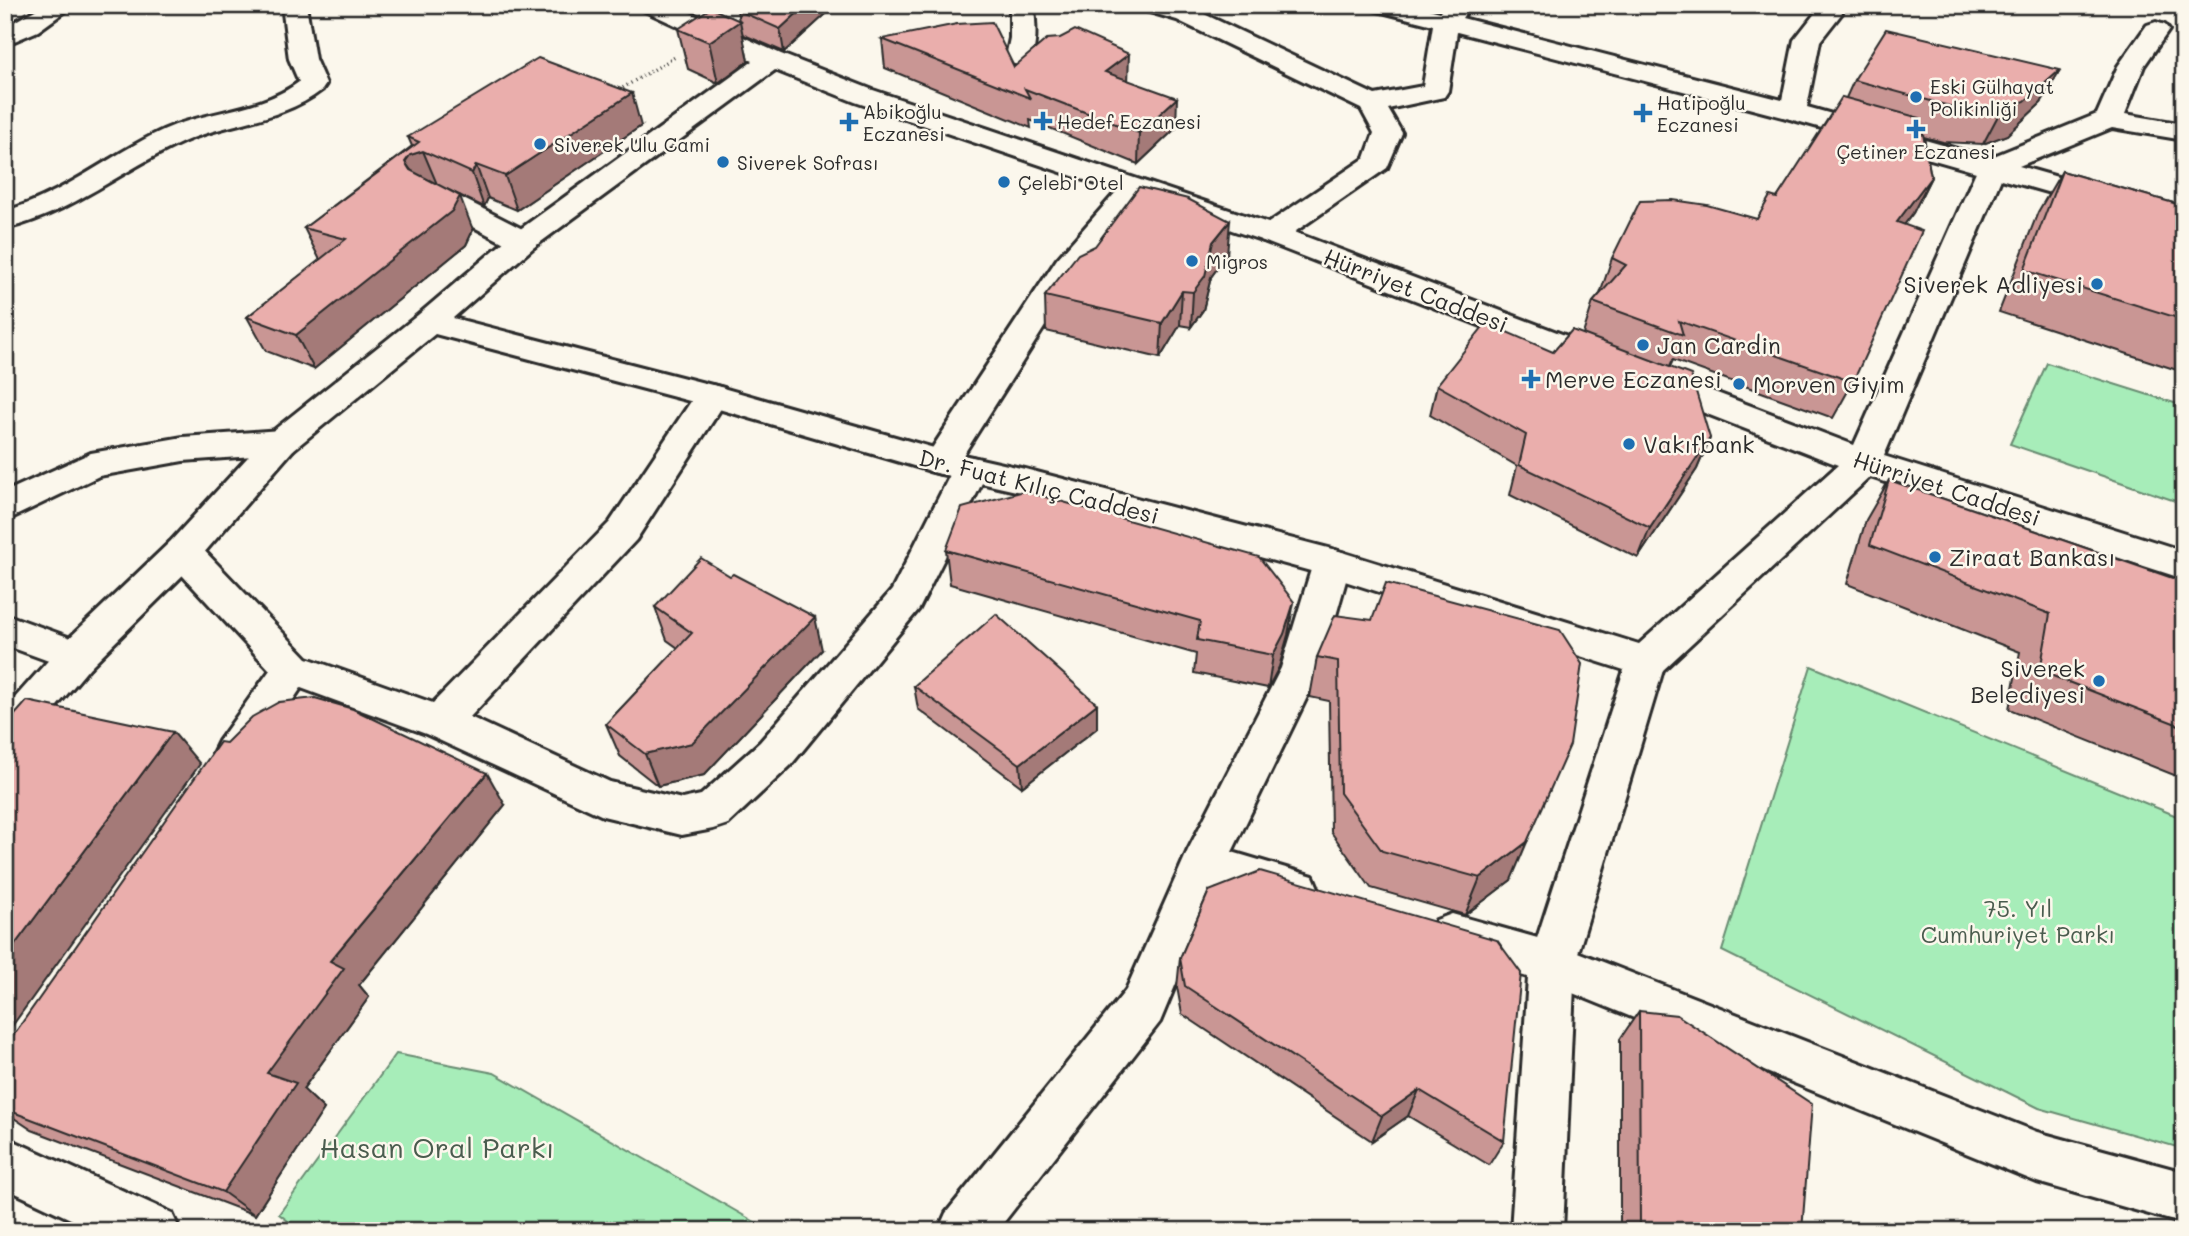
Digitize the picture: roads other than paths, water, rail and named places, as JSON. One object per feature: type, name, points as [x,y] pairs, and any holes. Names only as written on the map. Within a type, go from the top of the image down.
[{"type":"street","points":[[5,37],[29,26],[62,5]]},
{"type":"street","points":[[5,220],[31,215],[152,146],[199,126],[264,112],[295,99],[313,84],[302,59],[294,5]]},
{"type":"street","name":"Hürriyet Caddesi","points":[[652,5],[689,11],[715,34],[772,60],[864,96],[1272,234],[1864,461],[2184,565]]},
{"type":"street","points":[[1019,57],[1023,37],[1022,5]]},
{"type":"street","points":[[1152,5],[1194,10],[1372,104],[1388,133],[1377,162],[1272,234]]},
{"type":"street","points":[[1383,5],[1453,13],[2184,222]]},
{"type":"street","points":[[1793,111],[1807,40],[1829,13],[1828,5]]},
{"type":"street","points":[[1372,104],[1435,91],[1453,13]]},
{"type":"street","points":[[2109,119],[2130,66],[2156,30]]},
{"type":"street","points":[[5,738],[76,656],[183,552],[281,442],[429,322],[523,241],[772,60]]},
{"type":"street","points":[[1537,1231],[1552,963],[1646,662],[1864,461],[1992,167],[2109,119],[2184,132]]},
{"type":"street","points":[[183,552],[293,669],[440,722],[603,798],[682,817],[713,811],[775,754],[906,600],[956,466],[1068,266],[1134,189]]},
{"type":"street","points":[[436,196],[523,241]]},
{"type":"street","name":"Dr. Fuat Kılıç Caddesi","points":[[429,322],[712,396],[956,466],[1332,563],[1646,662]]},
{"type":"street","points":[[440,722],[623,531],[712,396]]},
{"type":"street","points":[[5,508],[91,465],[183,449],[281,442]]},
{"type":"street","points":[[964,1231],[1143,1006],[1204,864],[1301,668],[1332,563]]},
{"type":"street","points":[[5,629],[76,656]]},
{"type":"street","points":[[213,784],[293,669]]},
{"type":"street","points":[[1204,864],[1338,902]]},
{"type":"street","points":[[1418,925],[1552,963],[2037,1157],[2184,1198]]},
{"type":"street","points":[[5,1162],[154,1231]]},
{"type":"place","name":"Eski Gülhayat Polikinliği","points":[[1916,97]]},
{"type":"place","name":"Hatipoğlu Eczanesi","points":[[1643,113]]},
{"type":"place","name":"Hedef Eczanesi","points":[[1043,121]]},
{"type":"place","name":"Abikoğlu Eczanesi","points":[[849,122]]},
{"type":"place","name":"Çetiner Eczanesi","points":[[1916,129]]},
{"type":"place","name":"Siverek Ulu Cami","points":[[540,144]]},
{"type":"place","name":"Siverek Sofrası","points":[[723,162]]},
{"type":"place","name":"Çelebi Otel","points":[[1004,182]]},
{"type":"place","name":"Migros","points":[[1192,261]]},
{"type":"place","name":"Siverek Adliyesi","points":[[2097,284]]},
{"type":"place","name":"Jan Cardin","points":[[1643,345]]},
{"type":"place","name":"Merve Eczanesi","points":[[1531,379]]},
{"type":"place","name":"Morven Giyim","points":[[1739,384]]},
{"type":"place","name":"Vakıfbank","points":[[1629,444]]},
{"type":"place","name":"Ziraat Bankası","points":[[1935,557]]},
{"type":"place","name":"Siverek Belediyesi","points":[[2099,681]]},
{"type":"park label","name":"75. Yıl Cumhuriyet Parkı","points":[[2018,921]]},
{"type":"park label","name":"Hasan Oral Parkı","points":[[437,1147]]}]
